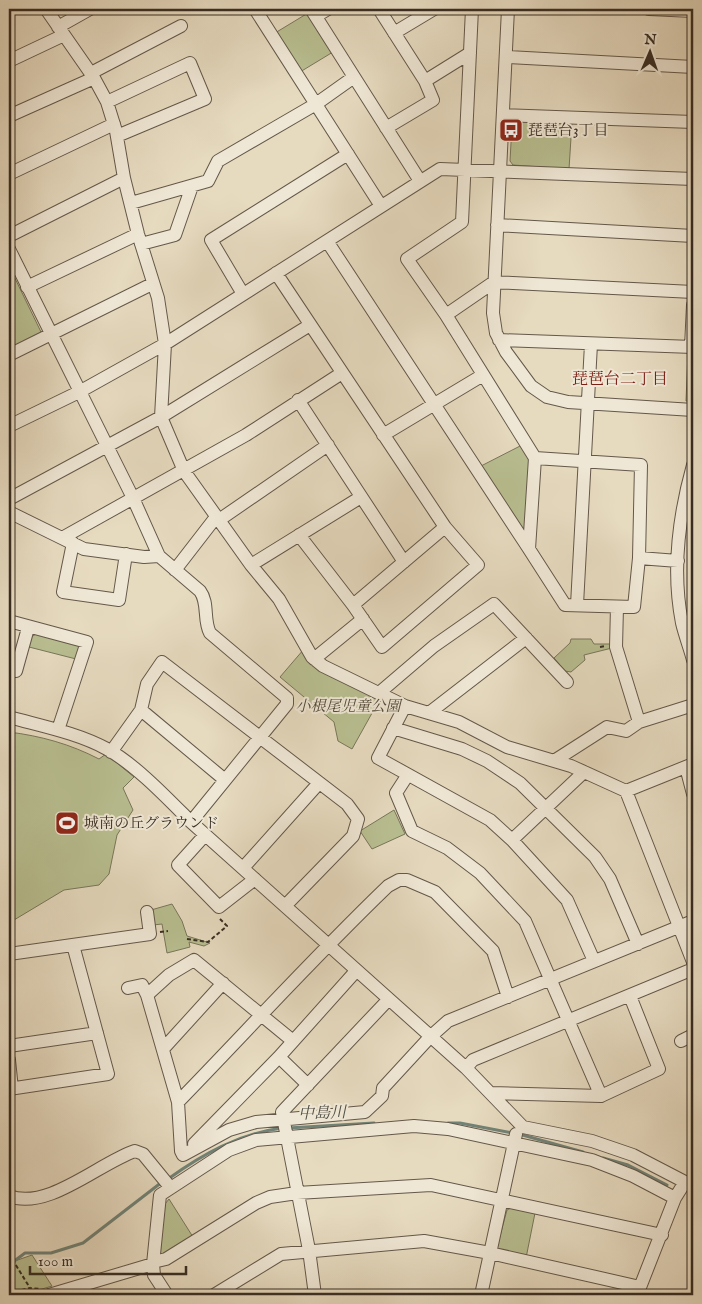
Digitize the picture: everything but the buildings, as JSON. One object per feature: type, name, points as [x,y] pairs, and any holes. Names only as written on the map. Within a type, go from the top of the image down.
[{"type":"street","points":[[46,9],[92,75],[107,102],[139,239],[158,298],[165,344],[161,417],[184,472],[251,565],[279,599],[314,659],[323,666],[405,706],[459,722],[507,748],[554,760],[626,791],[693,962]]},
{"type":"street","points":[[9,61],[61,31],[90,9]]},
{"type":"street","points":[[255,9],[381,206]]},
{"type":"street","points":[[328,9],[313,12],[420,181]]},
{"type":"street","points":[[379,9],[425,81],[433,100],[386,128]]},
{"type":"street","points":[[394,33],[434,9]]},
{"type":"street","points":[[472,9],[462,222],[407,259],[446,316],[535,458],[529,549]]},
{"type":"street","points":[[508,9],[494,282],[493,322],[499,340],[520,372],[541,394],[560,401],[693,410]]},
{"type":"street","points":[[649,9],[693,11]]},
{"type":"street","points":[[9,116],[92,75],[181,26]]},
{"type":"street","points":[[425,81],[470,53]]},
{"type":"street","points":[[506,57],[693,67]]},
{"type":"street","points":[[9,174],[115,130],[205,99],[190,63],[107,102]]},
{"type":"street","points":[[131,203],[208,181],[218,161],[316,104],[354,77]]},
{"type":"street","points":[[503,115],[693,122]]},
{"type":"street","points":[[243,294],[211,240],[348,154]]},
{"type":"street","points":[[9,426],[79,392],[165,344],[440,169],[693,179]]},
{"type":"street","points":[[9,236],[124,178]]},
{"type":"street","points":[[27,287],[139,239],[175,235],[192,186]]},
{"type":"street","points":[[497,225],[693,236]]},
{"type":"street","points":[[327,241],[565,605],[634,607],[639,558],[641,465],[535,458]]},
{"type":"street","points":[[9,249],[133,498],[159,556],[200,591],[204,597],[206,625],[210,633],[287,698],[287,704],[191,822]]},
{"type":"street","points":[[276,273],[445,527],[478,565],[382,647],[353,605],[299,535]]},
{"type":"street","points":[[446,316],[494,282],[693,292]]},
{"type":"street","points":[[9,355],[152,284]]},
{"type":"street","points":[[499,340],[692,347],[693,305]]},
{"type":"street","points":[[9,499],[161,417],[310,325]]},
{"type":"street","points":[[577,605],[591,344]]},
{"type":"street","points":[[68,540],[133,498],[184,472],[246,436],[298,400],[342,373]]},
{"type":"street","points":[[383,435],[483,375]]},
{"type":"street","points":[[298,400],[404,562]]},
{"type":"street","points":[[175,570],[218,518],[328,445]]},
{"type":"street","points":[[693,465],[681,519],[678,561],[678,597],[682,624],[693,660]]},
{"type":"street","points":[[251,565],[361,497]]},
{"type":"street","points":[[9,512],[84,549],[144,557],[159,556]]},
{"type":"street","points":[[353,605],[445,527]]},
{"type":"street","points":[[68,540],[64,592],[119,600],[126,554]]},
{"type":"street","points":[[639,558],[678,561]]},
{"type":"street","points":[[379,693],[434,646],[494,604],[567,682]]},
{"type":"street","points":[[617,607],[616,647],[639,722]]},
{"type":"street","points":[[314,659],[363,619]]},
{"type":"street","points":[[9,621],[28,628],[87,642],[58,730]]},
{"type":"street","points":[[16,671],[28,628]]},
{"type":"street","points":[[429,713],[526,638]]},
{"type":"street","points":[[112,752],[141,710],[147,684],[162,662],[347,804],[358,819],[353,836],[285,906]]},
{"type":"street","points":[[554,760],[607,727],[626,731],[639,722],[693,705]]},
{"type":"street","points":[[405,706],[378,758],[407,776],[490,820],[512,840],[567,900],[594,961]]},
{"type":"street","points":[[141,710],[225,780]]},
{"type":"street","points":[[9,717],[58,730],[112,752],[157,788],[205,835],[466,1068],[490,1093],[516,1133]]},
{"type":"street","points":[[393,728],[462,749],[487,761],[520,783],[595,857],[610,879],[638,944]]},
{"type":"street","points":[[626,791],[690,765],[693,794]]},
{"type":"street","points":[[512,840],[584,772]]},
{"type":"street","points":[[407,776],[396,792],[412,831],[447,848],[480,873],[525,921],[601,1096]]},
{"type":"street","points":[[243,868],[319,783]]},
{"type":"street","points":[[205,835],[178,865],[219,907],[255,879]]},
{"type":"street","points":[[178,1102],[328,944],[388,886],[399,880],[407,880],[435,892],[493,951],[508,997]]},
{"type":"street","points":[[9,954],[150,934],[147,912]]},
{"type":"street","points":[[167,1295],[154,1275],[153,1263],[160,1195],[165,1181],[229,1150],[285,1127],[365,1112],[382,1096],[383,1088],[430,1037],[448,1021],[693,921]]},
{"type":"street","points":[[9,1060],[10,1089],[108,1074],[73,945]]},
{"type":"street","points":[[147,995],[169,974],[194,960],[293,1042]]},
{"type":"street","points":[[466,1068],[473,1060],[569,1022],[693,969]]},
{"type":"street","points":[[183,1155],[279,1057],[356,971]]},
{"type":"street","points":[[163,1049],[223,983]]},
{"type":"street","points":[[128,988],[142,985],[147,995],[178,1102],[181,1151],[183,1155]]},
{"type":"street","points":[[490,1093],[601,1096],[658,1069],[630,996]]},
{"type":"street","points":[[315,1295],[309,1250],[282,1112],[388,1000]]},
{"type":"street","points":[[9,1046],[97,1033]]},
{"type":"street","points":[[680,1041],[693,1035]]},
{"type":"street","points":[[279,1057],[308,1085]]},
{"type":"street","points":[[183,1155],[229,1130],[256,1122],[285,1127],[414,1126],[516,1133],[633,1176],[675,1198]]},
{"type":"street","points":[[214,1295],[281,1254],[424,1241],[490,1253],[639,1291],[675,1198],[685,1182],[633,1155],[592,1141],[523,1126],[516,1133],[502,1200],[490,1253],[481,1295]]},
{"type":"street","points":[[9,1196],[29,1198],[52,1194],[135,1151],[144,1154],[165,1181]]},
{"type":"street","points":[[49,1295],[166,1259],[256,1202],[270,1197],[297,1193],[432,1185],[662,1235]]},
{"type":"path","points":[[187,939],[202,944],[207,943],[227,926],[219,918],[219,907]]},
{"type":"path","points":[[9,1255],[30,1288],[9,1293]]},
{"type":"green space","points":[[308,13],[333,52],[300,72],[275,33]]},
{"type":"green space","points":[[517,120],[572,122],[569,169],[513,165],[510,161],[512,125]]},
{"type":"green space","points":[[9,266],[42,334],[9,351]]},
{"type":"green space","points":[[688,353],[693,353],[693,401],[686,401]]},
{"type":"green space","points":[[524,444],[533,458],[529,529],[524,531],[481,466]]},
{"type":"green space","points":[[38,633],[80,644],[80,660],[29,647],[31,637]]},
{"type":"green space","points":[[571,639],[591,639],[594,644],[612,644],[612,648],[584,655],[585,660],[571,672],[565,671],[554,658],[570,643]]},
{"type":"green space","name":"小根尾児童公園","points":[[304,649],[381,697],[352,749],[338,741],[334,722],[280,677]]},
{"type":"green space","name":"城南の丘グラウンド","points":[[9,732],[55,741],[99,759],[106,754],[134,777],[123,788],[133,810],[117,835],[109,874],[99,885],[64,890],[9,923]]},
{"type":"green space","points":[[394,810],[405,834],[372,849],[360,831]]},
{"type":"green space","points":[[172,904],[182,921],[187,936],[210,943],[204,946],[189,942],[190,947],[167,953],[162,924],[153,925],[151,910]]},
{"type":"green space","points":[[169,1199],[193,1237],[159,1257],[165,1204]]},
{"type":"green space","points":[[511,1208],[535,1213],[526,1258],[501,1252],[497,1247],[507,1210]]},
{"type":"green space","points":[[32,1255],[52,1286],[22,1295],[9,1295],[9,1263]]},
{"type":"waterway","name":"中島川","points":[[288,1128],[374,1123]]},
{"type":"waterway","name":"中島川","points":[[448,1123],[460,1123],[513,1133]]},
{"type":"waterway","name":"中島川","points":[[168,1179],[194,1161],[222,1146],[251,1135],[282,1128]]},
{"type":"waterway","name":"中島川","points":[[519,1134],[583,1152]]},
{"type":"waterway","name":"中島川","points":[[603,1158],[628,1165],[667,1185]]},
{"type":"waterway","name":"中島川","points":[[9,1265],[25,1253],[51,1253],[83,1243],[162,1182]]},
{"type":"place","name":"琵琶台3丁目","points":[[511,130]]},
{"type":"place","name":"城南の丘グラウンド","points":[[67,823]]},
{"type":"district","name":"琵琶台二丁目","points":[[620,380]]}]
